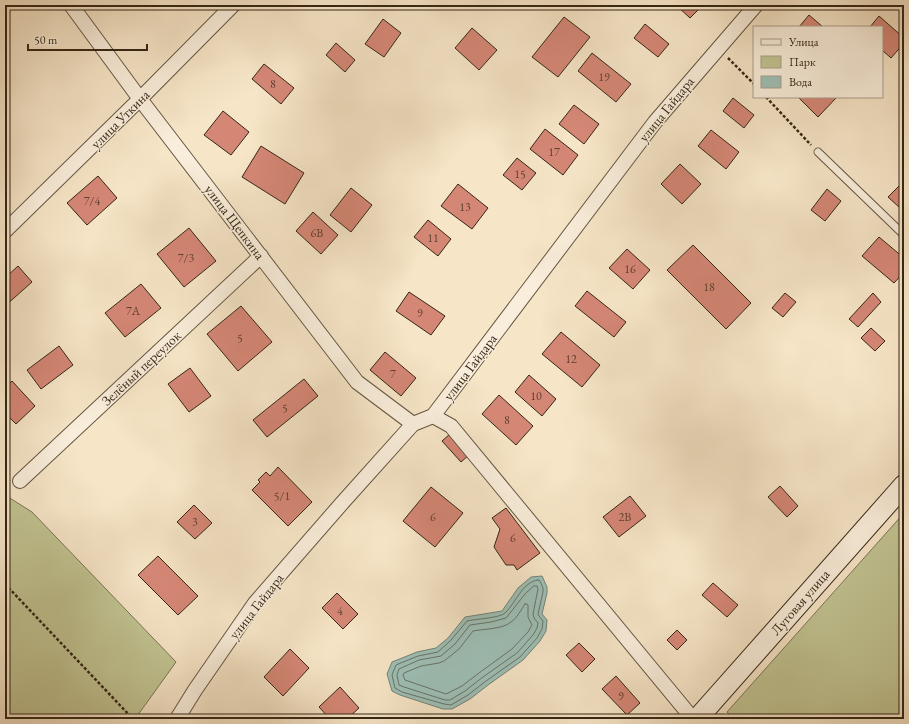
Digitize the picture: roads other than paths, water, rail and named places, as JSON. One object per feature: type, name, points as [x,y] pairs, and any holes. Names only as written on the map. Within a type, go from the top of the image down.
[{"type":"street","name":"улица Щепкина","points":[[71,5],[140,99],[357,382],[413,424]]},
{"type":"street","name":"улица Уткина","points":[[5,231],[140,99],[233,5]]},
{"type":"street","name":"улица Гайдара","points":[[178,719],[195,690],[255,603],[413,424],[433,416],[655,122],[756,5]]},
{"type":"street","name":"Зелёный переулок","points":[[20,481],[261,256]]},
{"type":"street","points":[[433,416],[451,426],[693,719]]},
{"type":"street","name":"Луговая улица","points":[[697,719],[904,485]]},
{"type":"lane","points":[[818,152],[904,235]]},
{"type":"water","points":[[542,576],[547,587],[542,614],[547,620],[546,631],[540,641],[523,660],[470,699],[452,709],[443,709],[392,691],[387,674],[392,662],[417,652],[436,648],[448,638],[465,617],[502,611],[518,588],[531,577]]}]
